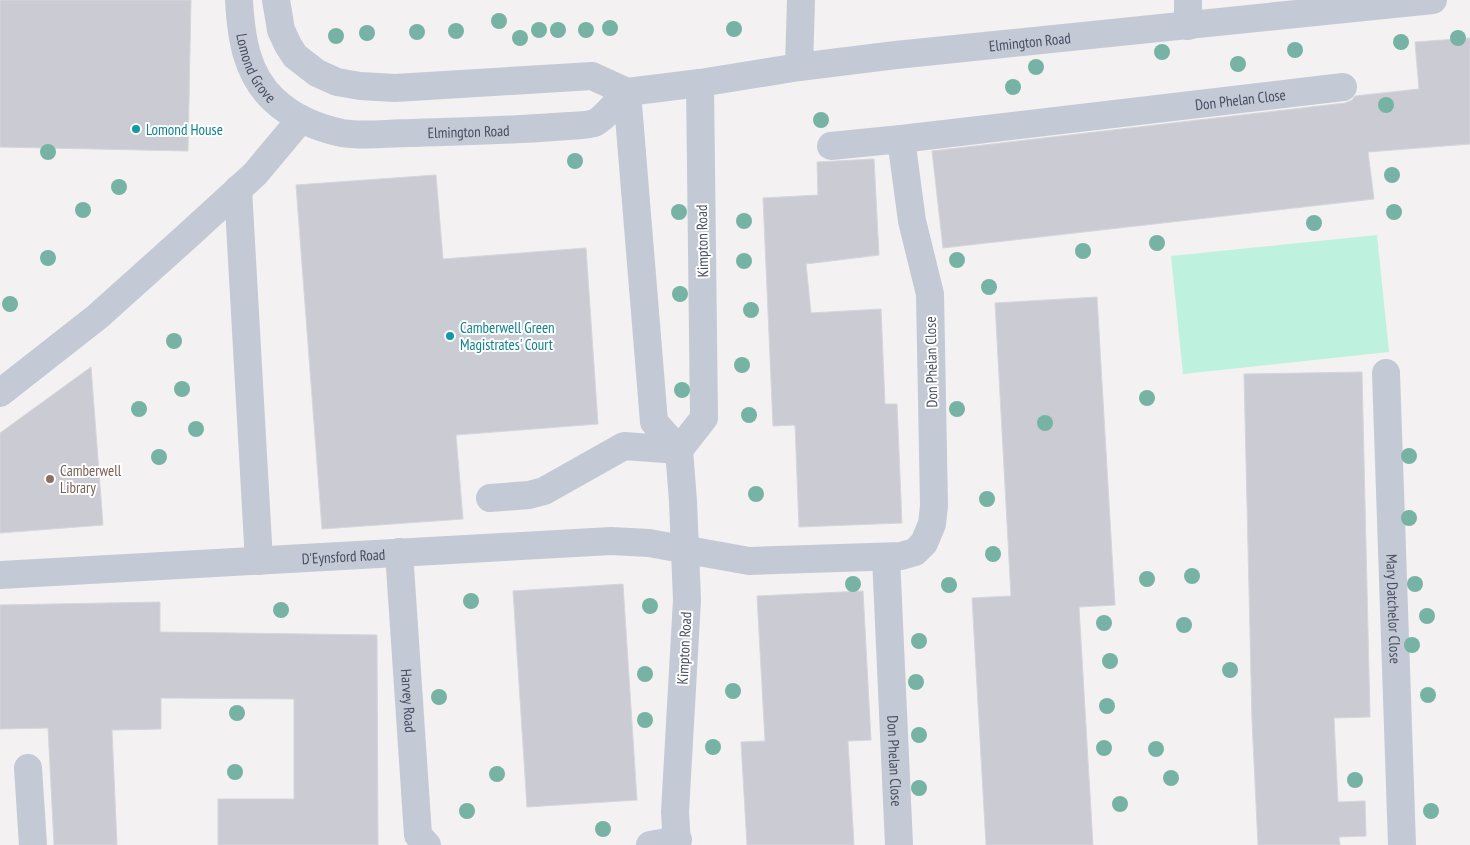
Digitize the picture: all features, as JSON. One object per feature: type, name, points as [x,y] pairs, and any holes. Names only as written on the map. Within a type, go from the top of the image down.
[{"type":"street","name":"Lomond Grove","points":[[239,0],[244,46],[253,74],[273,99],[301,119]]},
{"type":"street","points":[[276,0],[282,30],[295,56],[316,73],[337,82],[360,86],[395,88],[592,76],[627,92],[654,422],[679,450]]},
{"type":"street","points":[[799,67],[801,0]]},
{"type":"street","name":"Elmington Road","points":[[301,119],[336,131],[366,134],[446,132],[595,123],[627,92],[1188,13],[1433,0]]},
{"type":"street","name":"Kimpton Road","points":[[678,842],[675,812],[687,600],[679,450],[704,418],[700,83]]},
{"type":"street","name":"Don Phelan Close","points":[[830,146],[1343,87]]},
{"type":"street","points":[[0,393],[97,317],[255,174],[301,119]]},
{"type":"street","name":"Don Phelan Close","points":[[685,549],[749,561],[886,557],[915,552],[924,544],[932,524],[934,497],[930,294],[912,221],[901,139]]},
{"type":"street","points":[[238,189],[259,560]]},
{"type":"street","name":"Mary Datchelor Close","points":[[1386,373],[1402,845]]},
{"type":"street","points":[[490,498],[529,495],[544,491],[624,446],[679,450]]},
{"type":"street","name":"D'Eynsford Road","points":[[0,574],[611,541],[649,543],[685,549]]},
{"type":"street","name":"Harvey Road","points":[[399,552],[418,835],[427,845]]},
{"type":"street","name":"Don Phelan Close","points":[[886,557],[899,845]]},
{"type":"street","points":[[28,768],[33,845]]},
{"type":"street","points":[[650,845],[678,842]]},
{"type":"green space","points":[[1377,235],[1389,352],[1183,374],[1171,256]]},
{"type":"building","name":"Lomond House","points":[[0,0],[191,0],[188,151],[0,147]]},
{"type":"building","points":[[1470,38],[1470,144],[1368,152],[1374,199],[943,248],[932,151],[1345,103],[1352,100],[1355,96],[1419,89],[1415,42]]},
{"type":"building","points":[[874,159],[879,255],[806,264],[811,313],[881,309],[885,404],[897,404],[902,523],[799,527],[795,425],[773,426],[763,198],[818,195],[817,162]]},
{"type":"building","name":"Camberwell Green Magistrates' Court","points":[[436,175],[443,259],[586,248],[598,424],[456,435],[463,519],[322,529],[296,185]]},
{"type":"building","points":[[1097,297],[1115,605],[1079,607],[1093,845],[986,845],[972,598],[1011,596],[995,303]]},
{"type":"building","name":"Camberwell Library","points":[[91,367],[103,525],[0,533],[0,433]]},
{"type":"building","points":[[1362,372],[1370,717],[1334,718],[1338,802],[1365,801],[1366,836],[1339,837],[1340,845],[1258,845],[1252,720],[1244,374]]},
{"type":"building","points":[[623,584],[637,800],[527,807],[513,591]]},
{"type":"building","points":[[863,591],[871,740],[848,741],[854,845],[747,845],[741,742],[765,741],[757,596]]},
{"type":"building","points":[[160,602],[160,632],[377,635],[378,845],[218,845],[218,799],[294,799],[294,699],[161,698],[161,729],[112,730],[117,845],[54,845],[48,728],[0,729],[0,605]]},
{"type":"place","name":"Lomond House","points":[[136,129]]},
{"type":"place","name":"Camberwell Green Magistrates' Court","points":[[450,336]]},
{"type":"place","name":"Camberwell Library","points":[[50,479]]}]
